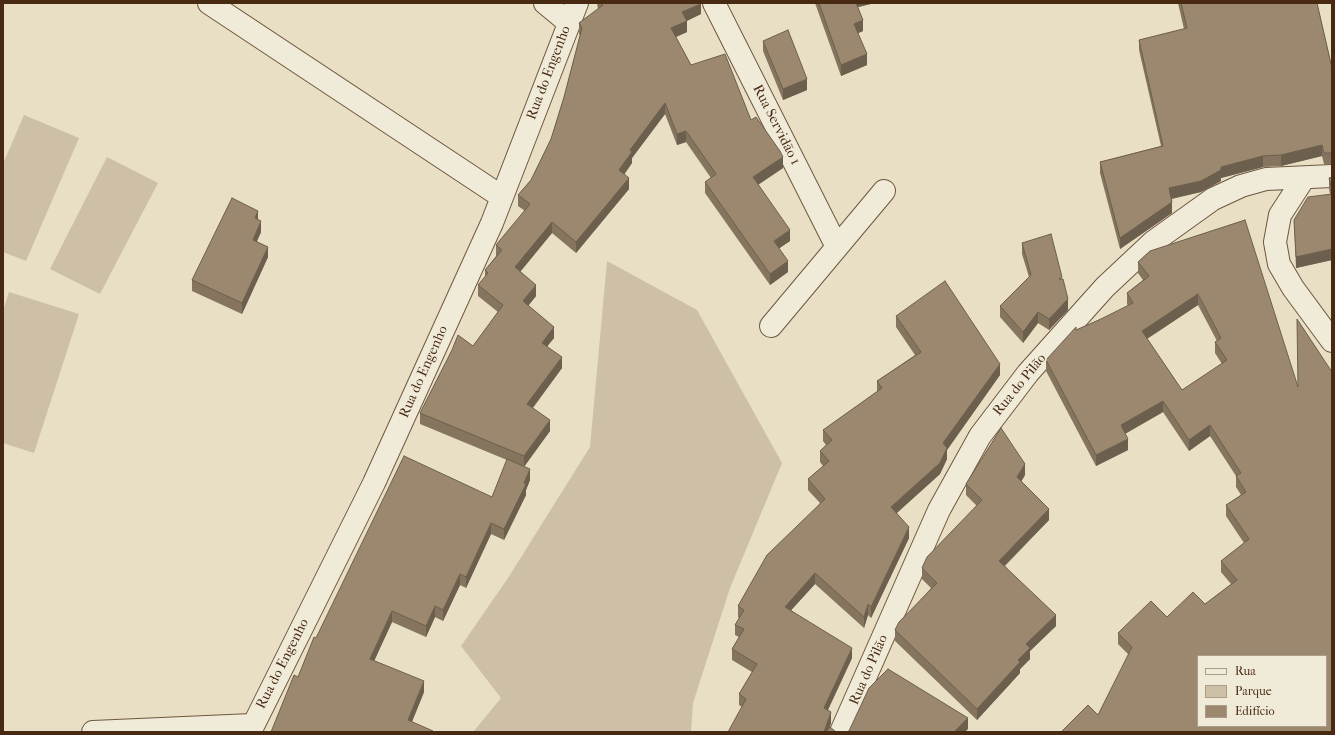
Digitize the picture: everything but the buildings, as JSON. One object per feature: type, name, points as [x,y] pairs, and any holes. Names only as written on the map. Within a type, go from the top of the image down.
[{"type":"street","points":[[210,3],[502,197]]},
{"type":"street","points":[[545,3],[572,13]]},
{"type":"street","name":"Rua Servidão 1","points":[[714,3],[837,246]]},
{"type":"street","name":"Rua do Engenho","points":[[251,728],[374,483],[489,230],[572,13]]},
{"type":"street","name":"Rua do Pilão","points":[[841,732],[939,510],[980,436],[1028,373],[1110,282],[1153,242],[1213,199],[1240,186],[1266,179],[1332,176]]},
{"type":"street","points":[[1304,178],[1280,215],[1275,242],[1279,264],[1293,288],[1332,341]]},
{"type":"street","points":[[771,326],[884,191]]},
{"type":"street","points":[[93,732],[251,728]]},
{"type":"green space","points":[[24,115],[79,138],[26,261],[3,252],[3,164]]},
{"type":"green space","points":[[107,157],[158,183],[100,294],[50,269]]},
{"type":"green space","points":[[607,261],[697,310],[782,463],[730,588],[693,703],[691,732],[473,732],[501,698],[461,646],[508,578],[590,447]]},
{"type":"green space","points":[[9,292],[79,314],[34,453],[3,443],[3,311]]}]
